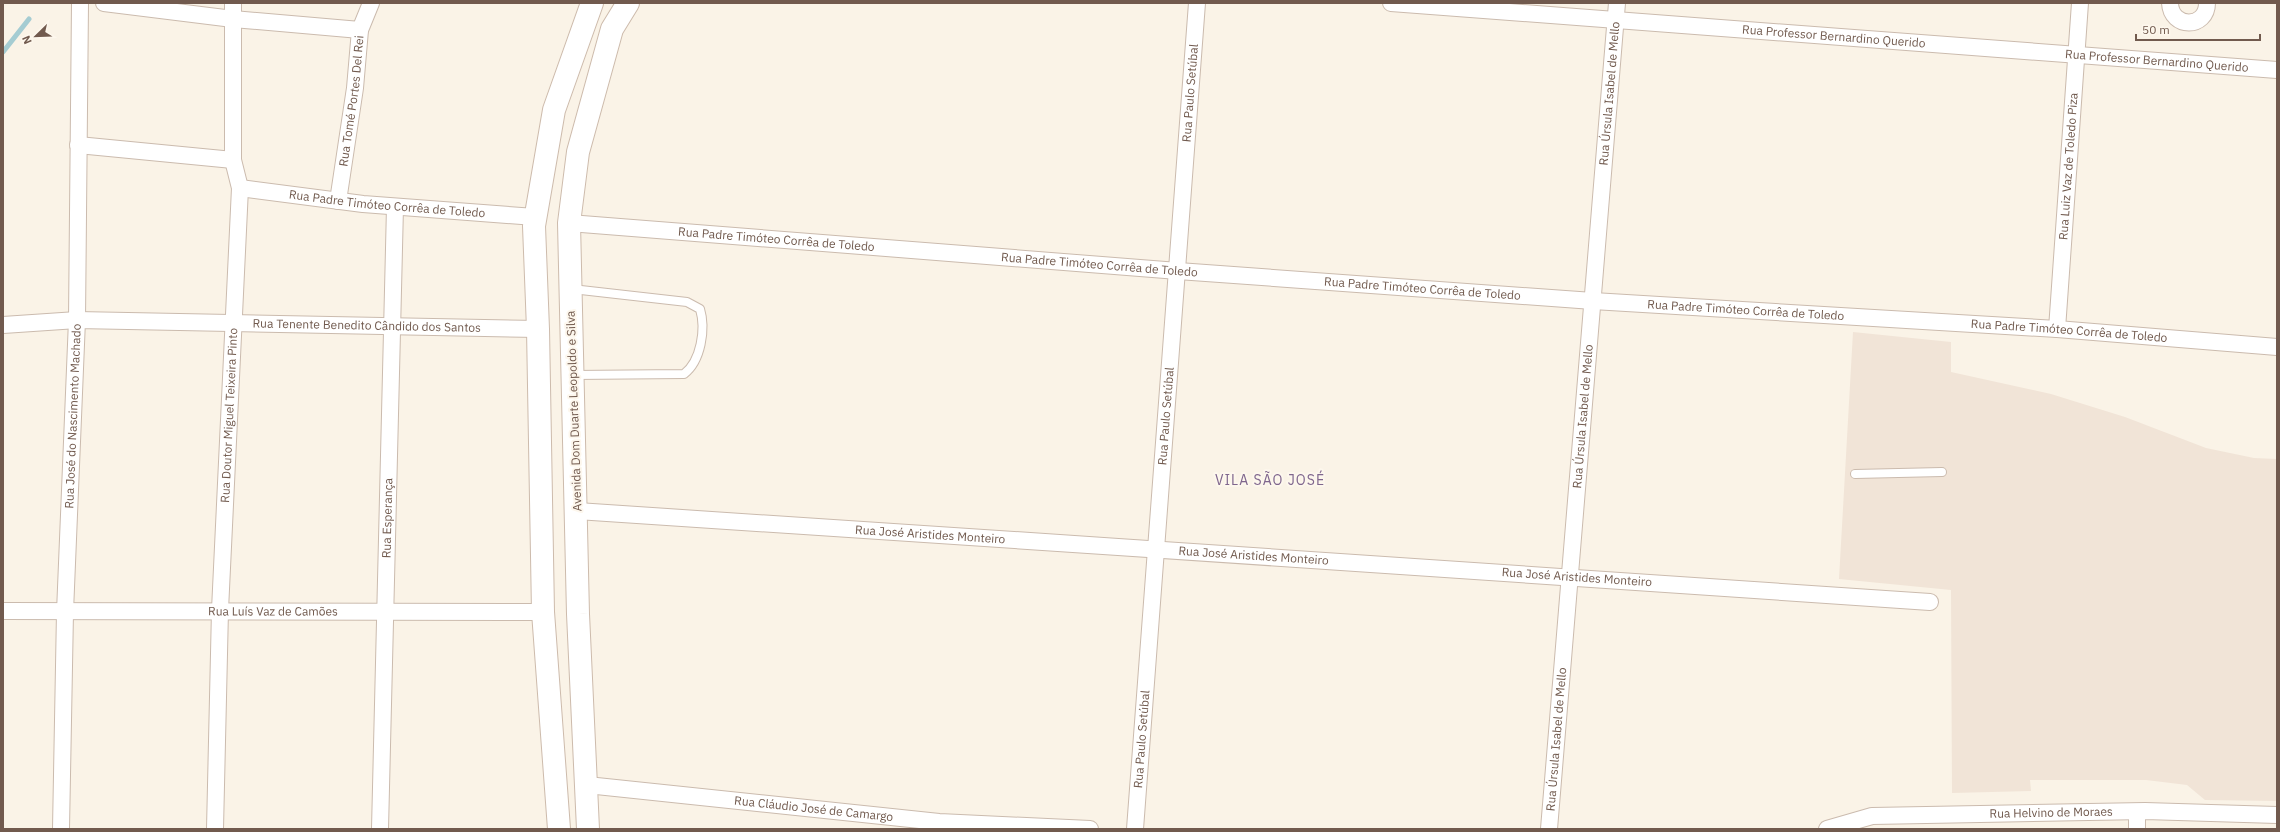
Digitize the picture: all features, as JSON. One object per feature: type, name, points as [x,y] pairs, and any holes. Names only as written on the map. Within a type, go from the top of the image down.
[{"type":"main road","points":[[559,829],[543,612],[538,329],[534,226],[554,110],[592,3]]},
{"type":"main road","name":"Avenida Dom Duarte Leopoldo e Silva","points":[[588,829],[578,614],[577,511],[572,375],[569,223],[578,152],[612,29],[628,3]]},
{"type":"main road","points":[[557,786],[587,785]]},
{"type":"street","name":"Rua José do Nascimento Machado","points":[[61,829],[65,612],[77,320],[80,3]]},
{"type":"street","points":[[104,3],[233,11],[360,30]]},
{"type":"street","name":"Rua Tomé Portes Del Rei","points":[[338,201],[355,88],[360,30],[371,3]]},
{"type":"street","name":"Rua Paulo Setúbal","points":[[1135,829],[1197,3]]},
{"type":"street","name":"Rua Professor Bernardino Querido","points":[[1391,3],[2277,70]]},
{"type":"street","name":"Rua Úrsula Isabel de Mello","points":[[1549,829],[1617,3]]},
{"type":"street","name":"Rua Luiz Vaz de Toledo Piza","points":[[2057,329],[2075,54],[2080,3]]},
{"type":"street","points":[[2170,3],[2174,16],[2178,20],[2190,23],[2202,18],[2205,13],[2207,3]]},
{"type":"street","name":"Rua Doutor Miguel Teixeira Pinto","points":[[215,829],[220,610],[240,188],[233,160],[233,11]]},
{"type":"street","points":[[78,145],[233,160]]},
{"type":"street","name":"Rua Padre Timóteo Corrêa de Toledo","points":[[240,188],[395,207],[535,217]]},
{"type":"street","name":"Rua Esperança","points":[[380,829],[395,207]]},
{"type":"street","name":"Rua Padre Timóteo Corrêa de Toledo","points":[[569,223],[1178,271],[1592,301],[2057,329],[2277,347]]},
{"type":"street","name":"Rua Tenente Benedito Cândido dos Santos","points":[[3,325],[77,320],[538,329]]},
{"type":"street","name":"Rua José Aristides Monteiro","points":[[577,511],[1155,551],[1571,576],[1930,602]]},
{"type":"street","name":"Rua Luís Vaz de Camões","points":[[3,611],[65,612],[220,610],[543,612]]},
{"type":"street","name":"Rua Cláudio José de Camargo","points":[[587,785],[939,825],[1090,829]]},
{"type":"street","points":[[2137,812],[2137,829]]},
{"type":"street","name":"Rua Helvino de Moraes","points":[[1826,829],[1872,816],[2137,812],[2277,815]]},
{"type":"lane","points":[[570,289],[687,302],[700,309],[703,321],[696,360],[691,369],[684,374],[572,375]]},
{"type":"lane","points":[[1855,474],[1942,472]]},
{"type":"shaded area","points":[[1853,332],[1951,342],[1951,372],[2051,394],[2125,417],[2206,448],[2254,458],[2277,459],[2277,801],[2205,800],[2187,785],[2146,780],[2030,780],[2031,791],[1952,793],[1951,590],[1839,579]]},
{"type":"waterway","points":[[3,52],[29,19]]},
{"type":"district","name":"VILA SÃO JOSÉ","points":[[1270,480]]}]
